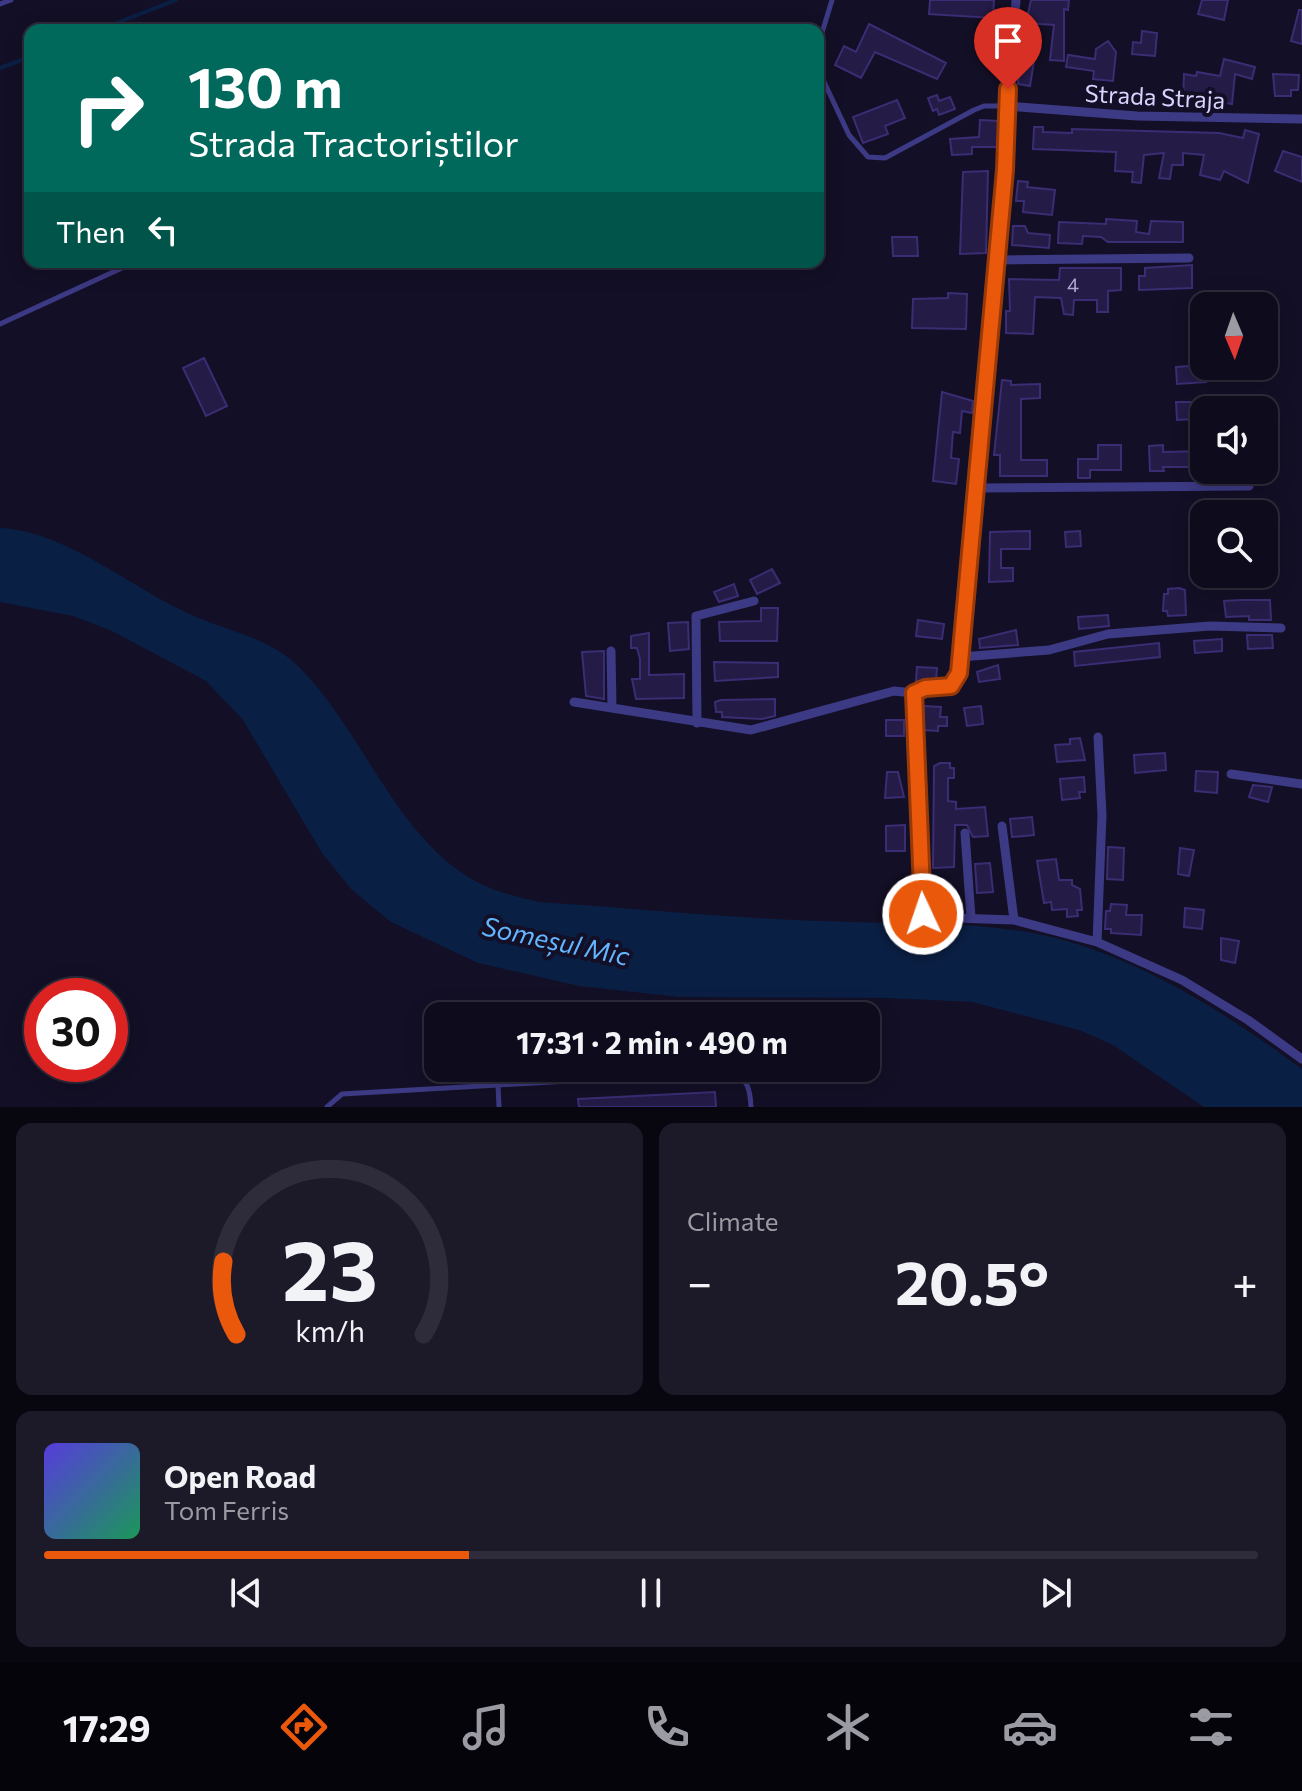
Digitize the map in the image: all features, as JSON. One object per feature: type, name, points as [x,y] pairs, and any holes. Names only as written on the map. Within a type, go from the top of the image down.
[{"type":"street","points":[[574,702],[751,730],[894,691],[914,693],[956,681],[997,260],[1016,0]]},
{"type":"street","name":"Strada Straja","points":[[1007,106],[1137,116],[1302,119]]},
{"type":"street","points":[[997,260],[1189,258]]},
{"type":"street","points":[[976,488],[1249,486]]},
{"type":"street","points":[[697,723],[696,616],[754,601]]},
{"type":"street","points":[[960,657],[1049,650],[1108,634],[1210,626],[1281,628]]},
{"type":"street","points":[[611,651],[612,708]]},
{"type":"street","points":[[914,693],[921,909],[925,917],[1014,920],[1097,942],[1182,980],[1248,1020],[1302,1059]]},
{"type":"street","points":[[1097,942],[1102,815],[1098,737]]},
{"type":"street","points":[[1231,774],[1302,784]]},
{"type":"street","points":[[1002,826],[1014,920]]},
{"type":"street","points":[[965,833],[971,918]]},
{"type":"lane","points":[[0,4],[11,0]]},
{"type":"lane","points":[[824,26],[832,0]]},
{"type":"lane","points":[[824,82],[849,135],[868,157],[885,158],[984,106],[1007,106]]},
{"type":"lane","points":[[0,324],[122,268]]},
{"type":"lane","points":[[327,1107],[342,1094],[730,1072],[742,1077],[750,1088],[751,1107]]},
{"type":"lane","points":[[498,1085],[499,1107]]},
{"type":"water","name":"Someșul Mic","points":[[0,528],[49,539],[98,562],[169,604],[262,642],[287,657],[321,692],[417,831],[440,855],[483,885],[539,902],[774,919],[974,926],[1063,940],[1120,960],[1175,986],[1278,1051],[1302,1069],[1302,1107],[1204,1107],[1113,1045],[1079,1030],[972,1002],[890,998],[679,997],[579,986],[478,963],[391,922],[351,889],[322,853],[243,720],[206,681],[112,631],[73,616],[0,602]]},
{"type":"building","points":[[930,0],[994,0],[993,18],[929,14]]},
{"type":"building","points":[[1031,0],[1069,0],[1068,10],[1064,9],[1064,61],[1050,60],[1054,25],[1026,23]]},
{"type":"building","points":[[1202,0],[1228,0],[1224,20],[1198,14]]},
{"type":"building","points":[[1299,10],[1302,10],[1302,44],[1291,41]]},
{"type":"building","points":[[869,24],[946,63],[937,79],[875,52],[861,78],[835,65],[844,46],[856,52]]},
{"type":"building","points":[[1142,31],[1157,33],[1155,56],[1132,54],[1133,42],[1141,43]]},
{"type":"building","points":[[1108,41],[1116,52],[1113,81],[1093,79],[1094,71],[1066,67],[1068,55],[1095,59],[1096,49]]},
{"type":"building","points":[[1020,59],[1034,61],[1030,86],[1018,84]]},
{"type":"building","points":[[1224,59],[1255,67],[1252,79],[1235,74],[1232,104],[1200,98],[1199,103],[1183,100],[1184,74],[1196,76],[1197,72],[1220,76]]},
{"type":"building","points":[[1273,74],[1299,75],[1298,90],[1291,90],[1291,96],[1275,96]]},
{"type":"building","points":[[937,95],[939,101],[950,97],[955,109],[939,115],[937,109],[933,111],[928,98]]},
{"type":"building","points":[[897,100],[905,118],[885,126],[888,134],[863,143],[853,117]]},
{"type":"building","points":[[980,120],[999,121],[998,147],[972,147],[972,154],[952,155],[950,139],[979,137]]},
{"type":"building","points":[[1034,127],[1043,127],[1043,132],[1072,133],[1072,129],[1219,133],[1243,138],[1245,130],[1259,134],[1248,183],[1224,171],[1220,180],[1200,175],[1204,155],[1183,153],[1183,165],[1172,165],[1170,179],[1159,178],[1164,153],[1144,155],[1141,183],[1132,182],[1133,172],[1115,171],[1116,152],[1033,149]]},
{"type":"building","points":[[1283,151],[1302,157],[1302,182],[1275,171]]},
{"type":"building","points":[[988,171],[986,253],[960,254],[963,172]]},
{"type":"building","points":[[1018,181],[1028,182],[1027,187],[1055,190],[1052,215],[1023,212],[1024,201],[1016,201]]},
{"type":"building","points":[[1106,219],[1137,221],[1136,232],[1149,234],[1151,221],[1183,222],[1183,242],[1108,242],[1101,237],[1083,236],[1082,244],[1058,243],[1059,222],[1106,224]]},
{"type":"building","points":[[1013,226],[1025,226],[1028,233],[1050,235],[1049,248],[1012,245]]},
{"type":"building","points":[[892,237],[917,237],[918,256],[893,256]]},
{"type":"building","points":[[1192,265],[1192,288],[1139,290],[1139,276],[1145,276],[1145,268]]},
{"type":"building","points":[[1060,268],[1121,268],[1121,290],[1108,291],[1108,312],[1097,312],[1097,300],[1074,300],[1073,315],[1064,314],[1061,298],[1035,297],[1033,334],[1006,333],[1006,311],[1010,311],[1009,279],[1059,280]]},
{"type":"building","points":[[948,293],[967,294],[966,329],[912,328],[913,299],[948,298]]},
{"type":"building","points":[[204,358],[227,406],[206,416],[183,368]]},
{"type":"building","points":[[1190,366],[1190,380],[1206,382],[1177,384],[1176,367]]},
{"type":"building","points":[[1002,380],[1011,381],[1011,385],[1040,384],[1040,398],[1021,399],[1021,460],[1047,460],[1047,476],[1000,476],[1000,455],[994,455]]},
{"type":"building","points":[[942,392],[973,401],[972,413],[962,411],[960,433],[953,432],[951,458],[959,459],[956,484],[933,481]]},
{"type":"building","points":[[1176,402],[1190,402],[1190,419],[1177,420]]},
{"type":"building","points":[[1098,445],[1121,445],[1121,470],[1090,470],[1090,478],[1078,478],[1078,459],[1098,459]]},
{"type":"building","points":[[1163,445],[1163,452],[1190,451],[1190,467],[1163,467],[1164,471],[1150,471],[1149,446]]},
{"type":"building","points":[[1030,531],[1030,549],[1001,549],[1001,568],[1013,568],[1013,581],[989,582],[990,532]]},
{"type":"building","points":[[1080,531],[1081,546],[1066,547],[1065,532]]},
{"type":"building","points":[[772,569],[780,583],[757,594],[750,580]]},
{"type":"building","points":[[734,584],[738,596],[719,602],[714,592]]},
{"type":"building","points":[[1168,589],[1185,590],[1186,615],[1168,616],[1167,611],[1163,611],[1164,594],[1168,594]]},
{"type":"building","points":[[1270,600],[1271,620],[1249,620],[1249,616],[1226,617],[1224,601]]},
{"type":"building","points":[[761,608],[778,608],[777,641],[720,641],[719,622],[761,621]]},
{"type":"building","points":[[1108,615],[1109,626],[1079,629],[1078,617]]},
{"type":"building","points":[[918,620],[944,624],[942,639],[916,636]]},
{"type":"building","points":[[688,622],[689,649],[670,651],[668,623]]},
{"type":"building","points":[[1016,630],[1018,645],[980,648],[979,639]]},
{"type":"building","points":[[649,633],[649,675],[684,674],[684,698],[636,699],[632,679],[640,679],[640,659],[637,648],[631,648],[631,636]]},
{"type":"building","points":[[1247,635],[1272,635],[1273,648],[1248,649]]},
{"type":"building","points":[[1222,639],[1222,651],[1195,653],[1194,641]]},
{"type":"building","points":[[1159,643],[1160,657],[1075,666],[1074,652]]},
{"type":"building","points":[[604,651],[604,699],[586,696],[582,652]]},
{"type":"building","points":[[714,662],[778,663],[778,677],[715,681]]},
{"type":"building","points":[[998,665],[1000,679],[979,682],[977,672]]},
{"type":"building","points":[[917,667],[937,668],[936,680],[916,681]]},
{"type":"building","points":[[775,699],[775,716],[762,719],[722,717],[722,712],[716,712],[715,702],[721,700]]},
{"type":"building","points":[[924,706],[941,707],[940,717],[947,717],[947,726],[938,726],[938,731],[923,730]]},
{"type":"building","points":[[981,706],[983,724],[967,726],[964,708]]},
{"type":"building","points":[[886,720],[904,720],[904,736],[886,736]]},
{"type":"building","points":[[1080,738],[1085,760],[1057,762],[1055,745],[1070,744],[1070,739]]},
{"type":"building","points":[[1165,753],[1166,770],[1135,773],[1134,755]]},
{"type":"building","points":[[950,763],[950,768],[954,768],[954,778],[948,778],[948,801],[956,802],[956,809],[985,807],[988,836],[973,837],[967,825],[955,825],[954,867],[933,868],[934,766]]},
{"type":"building","points":[[1196,771],[1218,772],[1217,793],[1195,791]]},
{"type":"building","points":[[887,772],[898,772],[904,797],[885,798]]},
{"type":"building","points":[[1084,777],[1085,792],[1079,792],[1080,798],[1062,800],[1060,779]]},
{"type":"building","points":[[1253,785],[1272,787],[1268,802],[1249,797]]},
{"type":"building","points":[[1032,817],[1034,835],[1012,837],[1010,819]]},
{"type":"building","points":[[905,825],[905,851],[886,851],[886,826]]},
{"type":"building","points":[[1108,847],[1124,848],[1123,880],[1107,879]]},
{"type":"building","points":[[1180,848],[1194,850],[1189,876],[1178,874]]},
{"type":"building","points":[[1056,859],[1059,880],[1072,880],[1072,885],[1080,889],[1082,910],[1077,910],[1078,916],[1067,917],[1067,909],[1052,910],[1051,902],[1044,903],[1037,861]]},
{"type":"building","points":[[990,863],[993,892],[977,893],[975,864]]},
{"type":"building","points":[[933,890],[954,890],[954,905],[932,905]]},
{"type":"building","points":[[1111,904],[1127,905],[1126,915],[1142,915],[1141,935],[1111,933],[1111,929],[1105,929],[1106,911],[1110,911]]},
{"type":"building","points":[[1185,908],[1204,910],[1202,929],[1184,927]]},
{"type":"building","points":[[1221,938],[1239,941],[1235,963],[1221,960]]},
{"type":"building","points":[[715,1092],[716,1107],[579,1107],[578,1099]]},
{"type":"waterway","points":[[114,24],[176,0]]},
{"type":"waterway","points":[[0,68],[24,59]]},
{"type":"route","points":[[923,914],[917,705],[914,693],[925,688],[951,686],[959,673],[1005,170],[1008,89]]}]
